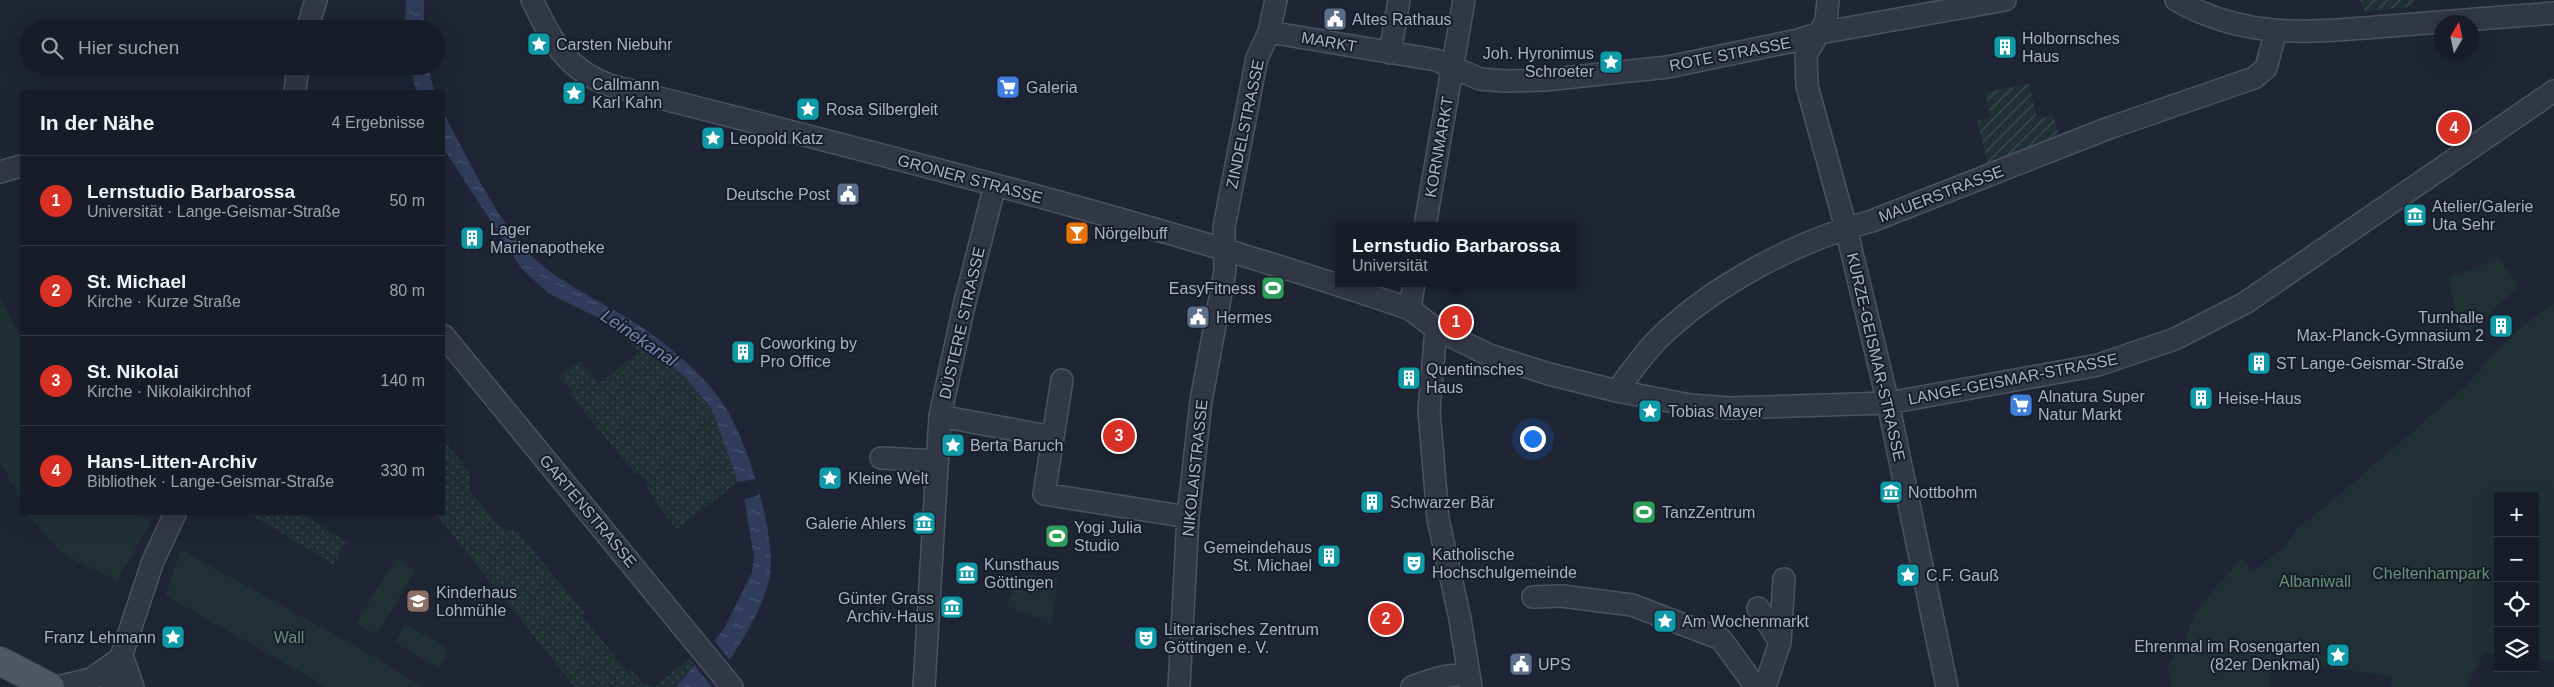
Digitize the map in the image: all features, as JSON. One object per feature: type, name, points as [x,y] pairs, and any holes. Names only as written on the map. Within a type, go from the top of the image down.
[{"type":"main road","points":[[0,661],[50,687]]},
{"type":"street","points":[[310,20],[316,0]]},
{"type":"street","name":"GRONER STRASSE","points":[[532,0],[550,37],[561,54],[578,69],[597,80],[1195,240],[1335,286]]},
{"type":"street","name":"ZINDELSTRASSE","points":[[1224,250],[1224,227],[1256,67],[1269,32],[1276,0]]},
{"type":"street","points":[[1390,53],[1399,0]]},
{"type":"street","name":"KORNMARKT","points":[[1426,222],[1454,68],[1464,0]]},
{"type":"street","name":"KURZE-GEISMAR-STRASSE","points":[[1828,0],[1826,21],[1820,33],[1810,45],[1806,55],[1807,86],[1846,228],[1888,403],[1947,687]]},
{"type":"street","name":"ROTE STRASSE","points":[[1454,68],[1480,79],[1504,81],[1545,80],[1668,67],[1798,40],[1820,33],[2005,0]]},
{"type":"street","points":[[2176,0],[2202,7],[2227,23],[2276,31],[2317,32],[2554,13]]},
{"type":"street","name":"MAUERSTRASSE","points":[[1617,391],[1656,341],[1712,294],[1745,273],[1846,228],[1872,221],[2109,128],[2254,78],[2266,68],[2276,31]]},
{"type":"street","name":"MARKT","points":[[1269,32],[1436,60],[1454,68]]},
{"type":"street","points":[[295,90],[297,75]]},
{"type":"street","name":"LANGE-GEISMAR-STRASSE","points":[[1436,330],[1489,355],[1617,391],[1690,405],[1730,408],[1888,403],[2098,365],[2154,348],[2221,318],[2273,285],[2554,91]]},
{"type":"street","points":[[0,172],[20,166]]},
{"type":"street","name":"DÜSTERE STRASSE","points":[[924,687],[940,416],[964,306],[995,185]]},
{"type":"street","name":"NIKOLAISTRASSE","points":[[1180,687],[1188,517],[1201,401],[1225,271],[1224,250]]},
{"type":"street","name":"GRONER STRASSE","points":[[1339,287],[1410,310],[1436,330]]},
{"type":"street","points":[[1410,310],[1413,287]]},
{"type":"street","points":[[1412,687],[1447,676],[1470,681],[1460,619],[1438,518],[1428,410],[1436,330]]},
{"type":"street","name":"GARTENSTRASSE","points":[[445,337],[728,682]]},
{"type":"street","points":[[1062,380],[1044,494],[1188,517]]},
{"type":"street","points":[[940,416],[1053,437]]},
{"type":"street","points":[[881,458],[936,461]]},
{"type":"street","points":[[111,687],[153,561],[175,515]]},
{"type":"street","points":[[1765,687],[1780,642],[1784,579]]},
{"type":"street","points":[[1533,597],[1562,596],[1632,605],[1721,638],[1756,687]]},
{"type":"street","points":[[1758,608],[1780,642]]},
{"type":"street","points":[[57,687],[91,679],[122,656]]},
{"type":"street","points":[[122,656],[133,687]]},
{"type":"green space","points":[[2360,0],[2415,0],[2410,7],[2365,11]]},
{"type":"green space","points":[[2029,84],[2037,119],[2053,116],[2059,134],[1988,164],[1977,121],[1991,117],[1985,92]]},
{"type":"green space","points":[[2499,258],[2519,286],[2461,340],[2448,278]]},
{"type":"green space","points":[[0,296],[20,336],[20,500],[0,460]]},
{"type":"green space","points":[[2554,304],[2554,661],[2539,659],[2539,492],[2494,492],[2494,654],[2483,653],[2466,687],[2390,687],[2392,676],[2273,661],[2270,687],[2172,687],[2167,670],[2178,648],[2184,647],[2192,621],[2206,599],[2242,558],[2253,571],[2286,546],[2296,529],[2325,507],[2468,384],[2497,351],[2542,311]]},
{"type":"green space","points":[[618,328],[669,364],[703,396],[716,417],[730,454],[738,482],[677,529],[652,499],[654,497],[647,488],[649,486],[639,473],[636,475],[577,403],[572,394],[574,392],[558,377],[580,361],[599,384],[640,351],[615,331]]},
{"type":"green space","points":[[445,442],[470,473],[469,490],[500,527],[518,532],[585,614],[582,616],[628,672],[631,670],[643,684],[655,687],[575,687],[437,515],[445,515]]},
{"type":"green space","points":[[28,515],[139,515],[151,521],[117,581],[64,555]]},
{"type":"green space","points":[[303,515],[347,542],[333,564],[253,516]]},
{"type":"green space","name":"Wall","points":[[181,550],[362,650],[423,687],[327,687],[165,595]]},
{"type":"green space","points":[[396,558],[416,570],[377,635],[356,623]]},
{"type":"green space","points":[[1021,574],[1058,578],[1052,624],[1006,606]]},
{"type":"green space","points":[[405,624],[449,649],[439,668],[395,643]]},
{"type":"green space","points":[[689,658],[694,664],[676,687],[655,687]]},
{"type":"water","points":[[406,0],[424,0],[424,20],[405,20]]},
{"type":"water","points":[[412,75],[430,75],[434,90],[416,90]]},
{"type":"water","name":"Leinekanal","points":[[445,116],[492,203],[514,236],[526,250],[571,286],[638,325],[674,351],[709,385],[733,421],[751,465],[759,491],[769,541],[771,563],[769,581],[759,608],[745,636],[712,687],[676,687],[724,629],[752,572],[754,558],[745,502],[712,409],[686,378],[655,353],[611,324],[548,293],[521,268],[445,151]]},
{"type":"pier","points":[[756,479],[759,495],[742,500],[737,482]]},
{"type":"pier","points":[[713,639],[731,662],[718,682],[712,687],[692,662]]},
{"type":"place","name":"Altes Rathaus","points":[[1335,19]]},
{"type":"place","name":"Carsten Niebuhr","points":[[539,44]]},
{"type":"place","name":"Holbornsches Haus","points":[[2005,47]]},
{"type":"place","name":"Joh. Hyronimus Schroeter","points":[[1611,62]]},
{"type":"place","name":"Galeria","points":[[1008,87]]},
{"type":"place","name":"Callmann Karl Kahn","points":[[574,93]]},
{"type":"place","name":"Rosa Silbergleit","points":[[808,109]]},
{"type":"place","name":"Hans-Litten-Archiv","points":[[2454,128]]},
{"type":"place","name":"Leopold Katz","points":[[713,138]]},
{"type":"place","name":"Deutsche Post","points":[[848,194]]},
{"type":"place","name":"Atelier/Galerie Uta Sehr","points":[[2415,215]]},
{"type":"place","name":"Nörgelbuff","points":[[1077,233]]},
{"type":"place","name":"Lager Marienapotheke","points":[[472,238]]},
{"type":"place","name":"EasyFitness","points":[[1273,288]]},
{"type":"place","name":"Hermes","points":[[1198,317]]},
{"type":"place","name":"Lernstudio Barbarossa","points":[[1456,322]]},
{"type":"place","name":"Turnhalle Max-Planck-Gymnasium 2","points":[[2501,326]]},
{"type":"place","name":"Coworking by Pro Office","points":[[743,352]]},
{"type":"place","name":"ST Lange-Geismar-Straße","points":[[2259,363]]},
{"type":"place","name":"Quentinsches Haus","points":[[1409,378]]},
{"type":"place","name":"Heise-Haus","points":[[2201,398]]},
{"type":"place","name":"Alnatura Super Natur Markt","points":[[2021,405]]},
{"type":"place","name":"Tobias Mayer","points":[[1650,411]]},
{"type":"place","name":"St. Nikolai","points":[[1119,436]]},
{"type":"place","name":"Berta Baruch","points":[[953,445]]},
{"type":"place","name":"Kleine Welt","points":[[830,478]]},
{"type":"place","name":"Nottbohm","points":[[1891,492]]},
{"type":"place","name":"Schwarzer Bär","points":[[1372,502]]},
{"type":"place","name":"TanzZentrum","points":[[1644,512]]},
{"type":"place","name":"Galerie Ahlers","points":[[924,523]]},
{"type":"place","name":"Yogi Julia Studio","points":[[1057,536]]},
{"type":"place","name":"Gemeindehaus St. Michael","points":[[1329,556]]},
{"type":"place","name":"Katholische Hochschulgemeinde","points":[[1414,563]]},
{"type":"place","name":"Kunsthaus Göttingen","points":[[967,573]]},
{"type":"place","name":"C.F. Gauß","points":[[1908,575]]},
{"type":"place","name":"Kinderhaus Lohmühle","points":[[418,601]]},
{"type":"place","name":"Günter Grass Archiv-Haus","points":[[952,607]]},
{"type":"place","name":"St. Michael","points":[[1386,619]]},
{"type":"place","name":"Am Wochenmarkt","points":[[1665,621]]},
{"type":"place","name":"Franz Lehmann","points":[[173,637]]},
{"type":"place","name":"Literarisches Zentrum Göttingen e. V.","points":[[1146,638]]},
{"type":"place","name":"Ehrenmal im Rosengarten (82er Denkmal)","points":[[2338,655]]},
{"type":"place","name":"UPS","points":[[1521,664]]},
{"type":"park label","name":"Cheltenhampark","points":[[2431,573]]},
{"type":"park label","name":"Albaniwall","points":[[2315,581]]}]
